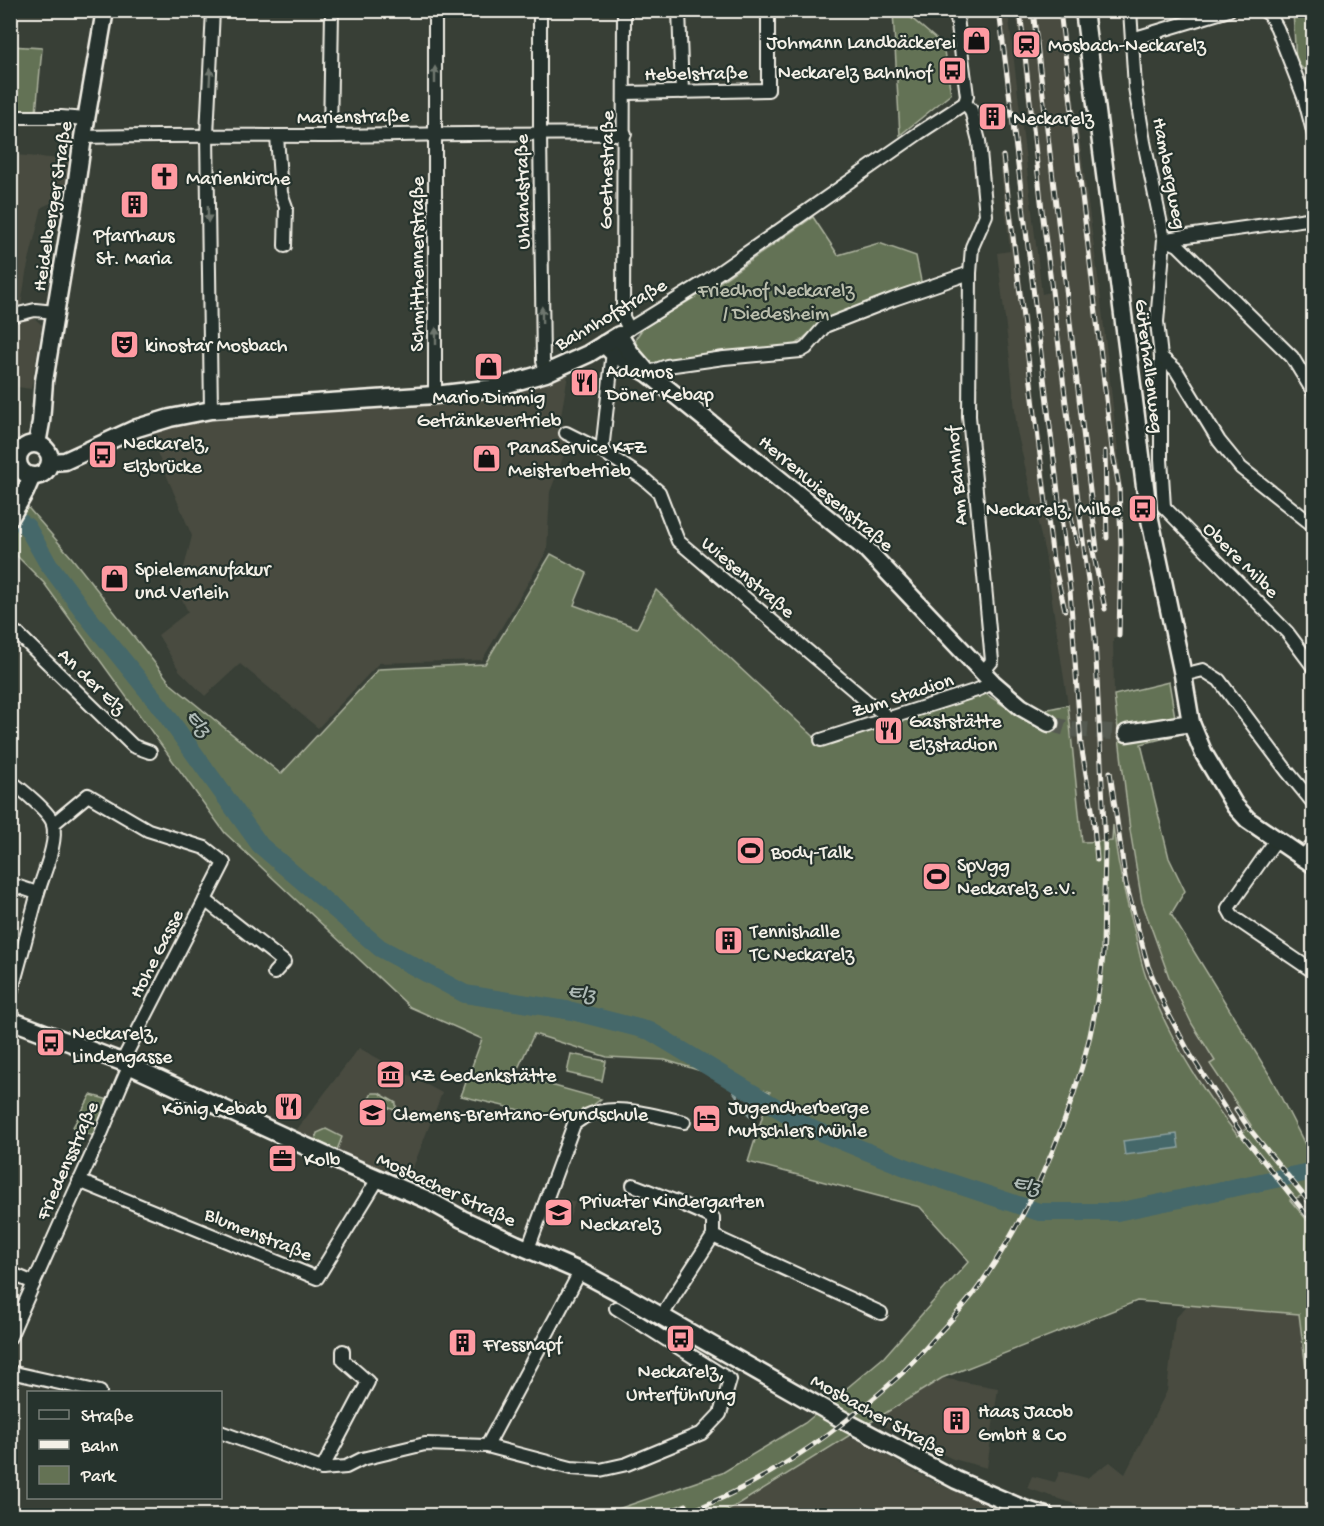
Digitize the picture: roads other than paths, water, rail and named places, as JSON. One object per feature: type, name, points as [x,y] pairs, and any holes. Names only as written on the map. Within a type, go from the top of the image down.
[{"type":"street","name":"Heidelberger Straße","points":[[37,444],[55,312],[105,10]]},
{"type":"street","points":[[211,410],[207,135],[213,10]]},
{"type":"street","points":[[330,136],[332,10]]},
{"type":"street","name":"Schmitthennerstraße","points":[[435,10],[435,395]]},
{"type":"street","name":"Uhlandstraße","points":[[540,10],[543,361],[546,373]]},
{"type":"street","name":"Goethestraße","points":[[624,10],[624,332]]},
{"type":"street","points":[[678,10],[682,92]]},
{"type":"street","name":"Hebelstraße","points":[[625,93],[768,90],[768,10]]},
{"type":"street","points":[[956,10],[967,96],[965,103]]},
{"type":"street","name":"Güterhallenweg","points":[[1084,10],[1156,509],[1191,723]]},
{"type":"street","name":"Hambergweg","points":[[1130,10],[1135,87],[1164,239],[1156,322],[1161,357],[1161,459],[1156,509]]},
{"type":"street","points":[[1132,39],[1229,10]]},
{"type":"street","points":[[1263,10],[1270,15],[1277,28],[1304,97],[1314,135]]},
{"type":"street","name":"Am Bahnhof","points":[[965,103],[971,110],[979,141],[986,215],[972,247],[969,416],[992,661],[988,677]]},
{"type":"street","name":"Bahnhofstraße","points":[[51,462],[65,461],[137,428],[170,417],[211,410],[435,395],[494,388],[546,373],[588,354],[609,349],[624,332],[708,280],[965,103]]},
{"type":"street","points":[[10,117],[86,119]]},
{"type":"street","name":"Marienstraße","points":[[83,136],[625,135]]},
{"type":"street","points":[[277,136],[281,192],[286,207],[285,246]]},
{"type":"street","points":[[1164,239],[1314,218]]},
{"type":"street","points":[[1164,239],[1178,245],[1292,357],[1314,393]]},
{"type":"street","points":[[648,374],[667,366],[801,351],[825,326],[970,273]]},
{"type":"street","points":[[10,316],[34,310],[55,312]]},
{"type":"street","name":"Herrenwiesenstraße","points":[[624,332],[629,351],[648,374]]},
{"type":"street","points":[[602,451],[612,360],[609,349]]},
{"type":"street","name":"Herrenwiesenstraße","points":[[609,349],[648,374],[866,549],[988,677],[1021,707],[1049,723]]},
{"type":"street","points":[[1161,357],[1176,370],[1219,441],[1241,468],[1314,526]]},
{"type":"street","name":"Wiesenstraße","points":[[566,433],[602,451],[643,478],[659,492],[678,541],[891,719]]},
{"type":"street","points":[[10,518],[28,484],[46,471],[51,462],[45,448],[37,444],[26,447],[18,458],[28,484]]},
{"type":"street","name":"Obere Milbe","points":[[1156,509],[1287,632],[1314,668]]},
{"type":"street","name":"An der Elz","points":[[10,630],[18,634],[132,746],[150,752]]},
{"type":"street","points":[[1183,675],[1203,670],[1219,680],[1314,804]]},
{"type":"street","name":"Zum Stadion","points":[[821,740],[977,690],[988,677]]},
{"type":"street","points":[[1127,733],[1191,723],[1204,754],[1235,806],[1248,820],[1308,861],[1314,844]]},
{"type":"street","points":[[10,782],[48,814],[53,824],[53,847],[37,894],[10,996]]},
{"type":"street","name":"Hohe Gasse","points":[[53,824],[88,795],[148,830],[205,848],[224,863],[126,1063]]},
{"type":"street","points":[[1276,840],[1228,908],[1233,916],[1314,972]]},
{"type":"street","points":[[10,884],[37,894]]},
{"type":"street","points":[[205,900],[284,962],[274,972]]},
{"type":"street","name":"Mosbacher Straße","points":[[10,1020],[126,1063],[428,1200],[469,1222],[580,1272],[662,1316],[845,1421],[956,1480],[1024,1509],[1046,1515]]},
{"type":"street","name":"Friedensstraße","points":[[10,1337],[98,1139],[126,1063]]},
{"type":"street","points":[[528,1249],[574,1124],[585,1116],[626,1109],[684,1122]]},
{"type":"street","name":"Blumenstraße","points":[[79,1180],[317,1278],[378,1179]]},
{"type":"street","points":[[633,1185],[713,1218],[713,1236],[662,1316]]},
{"type":"street","points":[[713,1236],[881,1313]]},
{"type":"street","points":[[487,1446],[580,1272]]},
{"type":"street","points":[[10,1273],[34,1283]]},
{"type":"street","points":[[222,1433],[322,1469],[346,1467],[362,1459],[425,1444],[487,1446],[571,1468],[600,1470],[627,1464],[702,1433],[720,1414],[730,1380],[616,1308]]},
{"type":"street","points":[[322,1469],[368,1382],[343,1360],[343,1351]]},
{"type":"street","points":[[10,1372],[96,1391]]},
{"type":"water","points":[[1177,1134],[1179,1148],[1125,1155],[1123,1141]]},
{"type":"waterway","name":"Elz","points":[[10,514],[27,527],[47,562],[160,706],[260,845],[380,948],[465,994],[572,1011],[650,1031],[812,1129],[910,1169],[1039,1212],[1117,1212],[1314,1171]]},
{"type":"waterway","points":[[724,1076],[750,1116]]},
{"type":"tunnel","points":[[1049,723],[1069,729],[1127,733]]},
{"type":"railway","points":[[999,10],[1070,590],[1081,745],[1093,815],[1097,860]]},
{"type":"railway","points":[[1020,10],[1042,210],[1095,637],[1105,847],[1103,948]]},
{"type":"railway","points":[[1033,10],[1097,550]]},
{"type":"railway","points":[[1060,10],[1112,449],[1119,487],[1121,543],[1119,636]]},
{"type":"railway","points":[[1003,156],[1053,560],[1065,610]]},
{"type":"railway","points":[[1105,451],[1107,538]]},
{"type":"railway","points":[[1067,500],[1077,544]]},
{"type":"railway","points":[[1091,542],[1105,609]]},
{"type":"railway","points":[[1110,772],[1126,884],[1148,966],[1165,1007],[1190,1054],[1241,1133],[1314,1221]]},
{"type":"railway","points":[[678,1516],[738,1490],[823,1438],[899,1376],[975,1291],[1027,1207],[1064,1120],[1091,1030],[1104,940]]},
{"type":"railway","points":[[1236,1109],[1314,1208]]},
{"type":"railway","points":[[658,1516],[686,1505]]},
{"type":"place","name":"Johmann Landbäckerei","points":[[977,41]]},
{"type":"place","name":"Mosbach-Neckarelz","points":[[1027,44]]},
{"type":"place","name":"Neckarelz Bahnhof","points":[[953,71]]},
{"type":"place","name":"Neckarelz","points":[[992,117]]},
{"type":"place","name":"Marienkirche","points":[[165,177]]},
{"type":"place","name":"Pfarrhaus St. Maria","points":[[134,204]]},
{"type":"place","name":"kinostar Mosbach","points":[[124,344]]},
{"type":"place","name":"Mario Dimmig Getränkevertrieb","points":[[489,366]]},
{"type":"place","name":"Adamos Döner Kebap","points":[[585,382]]},
{"type":"place","name":"Neckarelz, Elzbrücke","points":[[102,454]]},
{"type":"place","name":"PanaService KFZ Meisterbetrieb","points":[[487,458]]},
{"type":"place","name":"Neckarelz, Milbe","points":[[1142,508]]},
{"type":"place","name":"Spielemanufakur und Verleih","points":[[114,579]]},
{"type":"place","name":"Gaststätte Elzstadion","points":[[888,731]]},
{"type":"place","name":"Body-Talk","points":[[750,851]]},
{"type":"place","name":"SpVgg Neckarelz e.V.","points":[[936,876]]},
{"type":"place","name":"Tennishalle TC Neckarelz","points":[[729,941]]},
{"type":"place","name":"Neckarelz, Lindengasse","points":[[51,1043]]},
{"type":"place","name":"KZ Gedenkstätte","points":[[390,1074]]},
{"type":"place","name":"König Kebab","points":[[288,1107]]},
{"type":"place","name":"Clemens-Brentano-Grundschule","points":[[372,1113]]},
{"type":"place","name":"Jugendherberge Mutschlers Mühle","points":[[707,1118]]},
{"type":"place","name":"Kolb","points":[[283,1158]]},
{"type":"place","name":"Privater Kindergarten Neckarelz","points":[[559,1212]]},
{"type":"place","name":"Neckarelz, Unterführung","points":[[681,1339]]},
{"type":"place","name":"Fressnapf","points":[[462,1343]]},
{"type":"place","name":"Haas Jacob GmbH & Co","points":[[957,1421]]},
{"type":"park label","name":"Friedhof Neckarelz / Diedesheim","points":[[776,300]]}]
